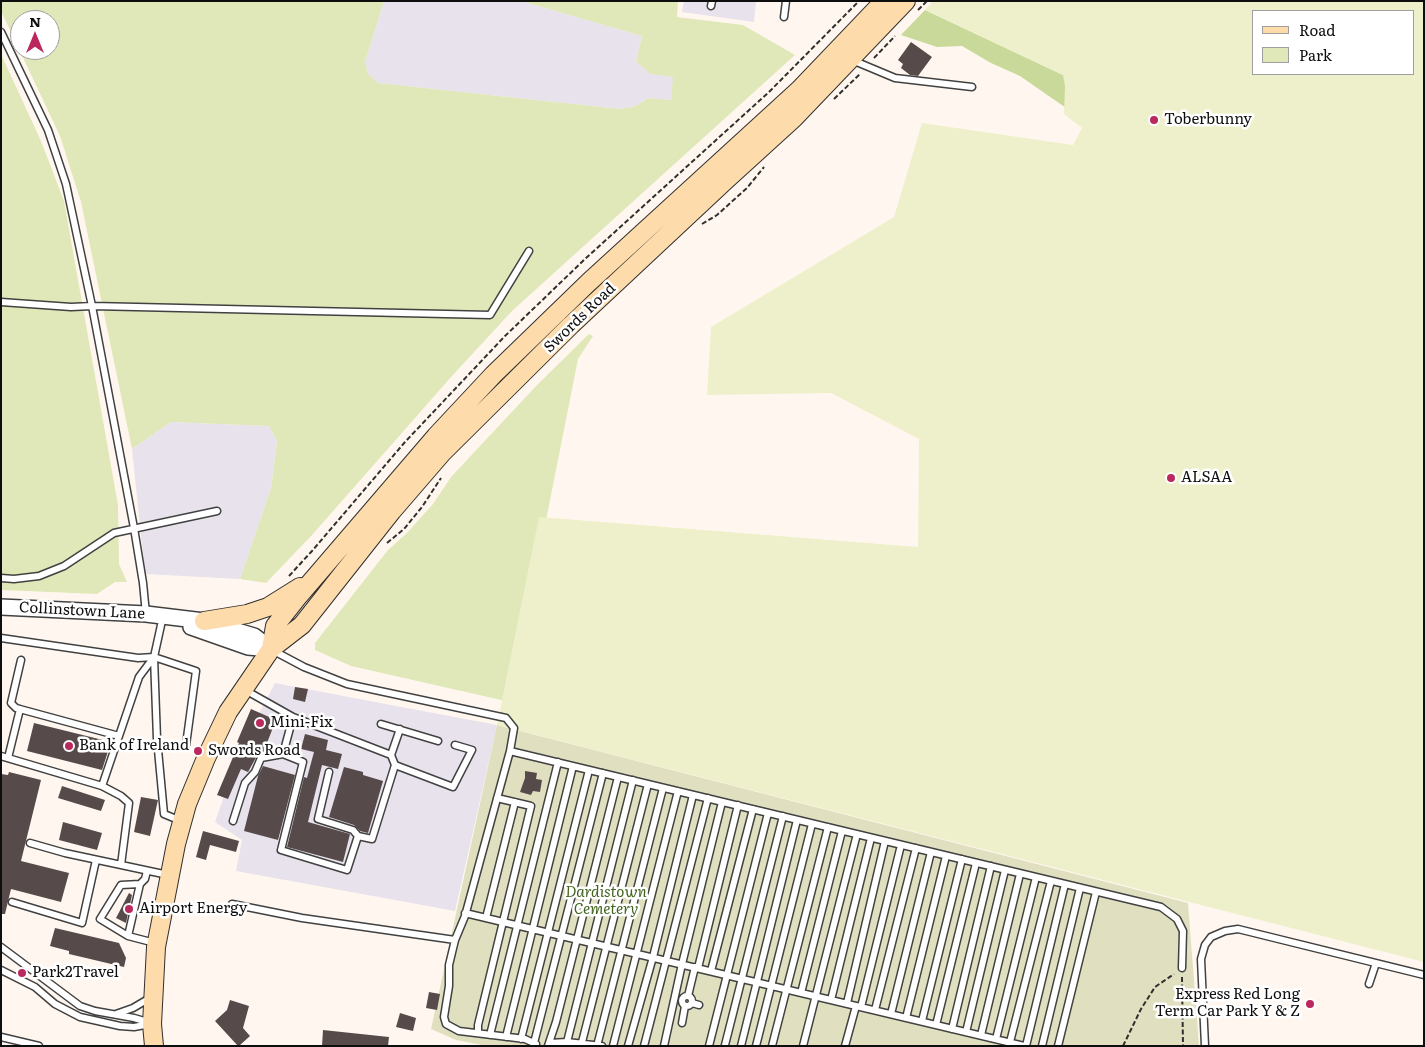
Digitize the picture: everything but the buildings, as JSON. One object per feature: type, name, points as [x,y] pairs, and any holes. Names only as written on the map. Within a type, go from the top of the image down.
[{"type":"main road","name":"Swords Road","points":[[271,649],[275,626],[436,436],[494,375],[589,282],[799,90],[884,1]]},
{"type":"main road","name":"Swords Road","points":[[154,1046],[152,997],[156,944],[182,822],[206,758],[228,712],[271,649],[302,625],[392,511],[442,453],[571,325],[725,180],[859,63],[910,8]]},
{"type":"main road","points":[[204,621],[247,614],[268,608],[312,581]]},
{"type":"street","name":"Collinstown Lane","points":[[1,607],[146,614],[204,621],[254,636],[271,649]]},
{"type":"street","name":"Collinstown Lane","points":[[162,616],[248,647],[271,649]]},
{"type":"lane","points":[[784,17],[786,1]]},
{"type":"lane","points":[[1,32],[48,130],[66,184],[92,306],[134,528],[146,614]]},
{"type":"lane","points":[[859,63],[895,78],[972,87]]},
{"type":"lane","points":[[1,302],[72,307],[490,315],[529,251]]},
{"type":"lane","points":[[1,578],[39,576],[64,566],[114,533],[217,511]]},
{"type":"lane","points":[[162,616],[154,657],[157,739],[164,814],[182,822]]},
{"type":"lane","points":[[1,638],[138,658],[154,657],[196,671],[186,745]]},
{"type":"lane","points":[[271,649],[304,667],[346,684],[506,718],[514,728],[498,798],[449,965],[449,986],[444,1017],[446,1024],[459,1031],[521,1039],[536,1045],[603,773]]},
{"type":"lane","points":[[102,786],[140,677],[154,657]]},
{"type":"lane","points":[[21,660],[11,703],[20,709],[119,736]]},
{"type":"lane","points":[[244,690],[293,717],[391,755]]},
{"type":"lane","points":[[20,709],[4,757],[102,786],[122,796],[129,804],[121,865]]},
{"type":"lane","points":[[283,754],[293,717]]},
{"type":"lane","points":[[381,724],[438,741]]},
{"type":"lane","points":[[330,772],[318,819],[353,830],[358,836],[372,839],[395,765],[391,755],[400,729]]},
{"type":"lane","points":[[395,765],[453,787],[472,750],[455,745]]},
{"type":"lane","points":[[510,751],[1161,908],[1177,919],[1183,931],[1182,968]]},
{"type":"lane","points":[[232,821],[245,782],[255,772],[261,758],[283,754],[303,762],[281,850],[347,870],[358,836]]},
{"type":"lane","points":[[490,1035],[558,762]]},
{"type":"lane","points":[[506,1037],[573,766]]},
{"type":"lane","points":[[521,1039],[589,770]]},
{"type":"lane","points":[[618,777],[556,1022],[548,1045],[599,1045],[663,788]]},
{"type":"lane","points":[[566,1044],[633,780]]},
{"type":"lane","points":[[582,1045],[648,784]]},
{"type":"lane","points":[[613,1046],[678,791]]},
{"type":"lane","points":[[628,1046],[653,957],[693,795]]},
{"type":"lane","points":[[478,1033],[478,1025],[502,921],[531,806],[498,798]]},
{"type":"lane","points":[[644,1046],[708,798]]},
{"type":"lane","points":[[486,918],[515,802]]},
{"type":"lane","points":[[664,1046],[722,802]]},
{"type":"lane","points":[[682,1022],[738,806]]},
{"type":"lane","points":[[711,971],[753,809]]},
{"type":"lane","points":[[709,1046],[768,813]]},
{"type":"lane","points":[[725,1045],[784,816]]},
{"type":"lane","points":[[741,1046],[797,820]]},
{"type":"lane","points":[[756,1046],[812,824]]},
{"type":"lane","points":[[772,1046],[828,827]]},
{"type":"lane","points":[[801,993],[842,831]]},
{"type":"lane","points":[[803,1046],[856,834]]},
{"type":"lane","points":[[831,1000],[871,838]]},
{"type":"lane","points":[[846,1004],[885,841]]},
{"type":"lane","points":[[30,843],[65,853],[169,876]]},
{"type":"lane","points":[[845,1046],[859,1006],[900,845]]},
{"type":"lane","points":[[875,1010],[916,848]]},
{"type":"lane","points":[[891,1014],[931,852]]},
{"type":"lane","points":[[906,1018],[946,856]]},
{"type":"lane","points":[[12,902],[82,923],[96,860]]},
{"type":"lane","points":[[922,1021],[962,860]]},
{"type":"lane","points":[[936,1025],[976,863]]},
{"type":"lane","points":[[952,1028],[991,866]]},
{"type":"lane","points":[[128,936],[140,884],[147,870]]},
{"type":"lane","points":[[966,1032],[1005,870]]},
{"type":"lane","points":[[981,1035],[1020,874]]},
{"type":"lane","points":[[996,1039],[1036,877]]},
{"type":"lane","points":[[1010,1042],[1051,881]]},
{"type":"lane","points":[[140,884],[121,885],[100,919],[128,936],[156,944]]},
{"type":"lane","points":[[465,913],[1025,1046],[1065,884]]},
{"type":"lane","points":[[1042,1046],[1080,888]]},
{"type":"lane","points":[[1058,1046],[1096,892]]},
{"type":"lane","points":[[232,904],[302,918],[455,940]]},
{"type":"lane","points":[[1205,1046],[1201,959],[1206,945],[1212,937],[1225,931],[1238,928],[1424,975]]},
{"type":"lane","points":[[1,948],[80,1006],[152,1024]]},
{"type":"lane","points":[[1369,984],[1376,963]]},
{"type":"lane","points":[[1,970],[35,987],[55,1004],[80,1017],[120,1026],[134,1027],[152,1024]]},
{"type":"lane","points":[[112,1015],[133,1008],[152,997]]},
{"type":"lane","points":[[674,999],[699,1005]]},
{"type":"lane","points":[[1,1037],[39,1046]]},
{"type":"path","points":[[910,8],[927,1]]},
{"type":"path","points":[[833,101],[859,63],[898,33]]},
{"type":"path","points":[[701,224],[717,215],[746,188],[768,162]]},
{"type":"path","points":[[382,547],[404,529],[422,508],[442,476]]},
{"type":"path","points":[[1123,1046],[1141,1009],[1156,987],[1182,968]]},
{"type":"path","points":[[1182,968],[1183,1046]]},
{"type":"shaded area","points":[[384,1],[521,1],[642,36],[636,61],[650,74],[674,77],[671,100],[648,98],[636,106],[620,109],[378,83],[368,74],[365,62]]},
{"type":"shaded area","points":[[684,1],[756,1],[754,22],[682,12]]},
{"type":"shaded area","points":[[171,422],[269,426],[277,441],[271,488],[240,579],[145,574],[132,449]]},
{"type":"shaded area","points":[[275,683],[497,725],[455,911],[236,871],[242,840],[215,822],[240,750]]},
{"type":"green space","points":[[1,1],[384,1],[365,62],[368,74],[378,83],[620,109],[636,106],[648,98],[671,100],[673,77],[650,74],[636,61],[642,36],[521,1],[678,1],[677,17],[743,25],[795,55],[512,311],[312,535],[266,583],[240,579],[271,488],[277,441],[269,426],[171,422],[132,449],[81,202],[60,136],[24,60],[60,60],[60,10],[10,10],[10,30],[1,11]]},
{"type":"green space","name":"ALSAA","points":[[933,1],[1424,1],[1424,962],[497,725],[539,517],[918,547],[919,439],[831,393],[707,395],[711,327],[894,217],[922,123],[1073,145],[1082,128],[1064,114],[1065,86],[1063,75],[925,10]]},
{"type":"green space","points":[[925,10],[1063,75],[1414,75],[1424,125],[1079,117],[1020,76],[991,63],[962,46],[937,47],[901,35]]},
{"type":"green space","points":[[1,54],[41,141],[64,201],[118,505],[119,564],[127,582],[115,582],[97,594],[1,590]]},
{"type":"green space","points":[[589,334],[593,336],[578,359],[510,702],[351,666],[315,650],[315,643],[388,550],[406,534],[433,504],[451,477],[537,385]]},
{"type":"green space","name":"Dardistown Cemetery","points":[[497,725],[1188,903],[1199,1046],[487,1046],[456,1040],[431,1029]]},
{"type":"place","name":"Toberbunny","points":[[1154,120]]},
{"type":"place","name":"ALSAA","points":[[1171,478]]},
{"type":"place","name":"Mini-Fix","points":[[260,723]]},
{"type":"place","name":"Bank of Ireland","points":[[69,746]]},
{"type":"place","name":"Swords Road","points":[[198,751]]},
{"type":"place","name":"Airport Energy","points":[[129,909]]},
{"type":"place","name":"Park2Travel","points":[[22,973]]},
{"type":"place","name":"Express Red Long Term Car Park Y & Z","points":[[1310,1004]]}]
